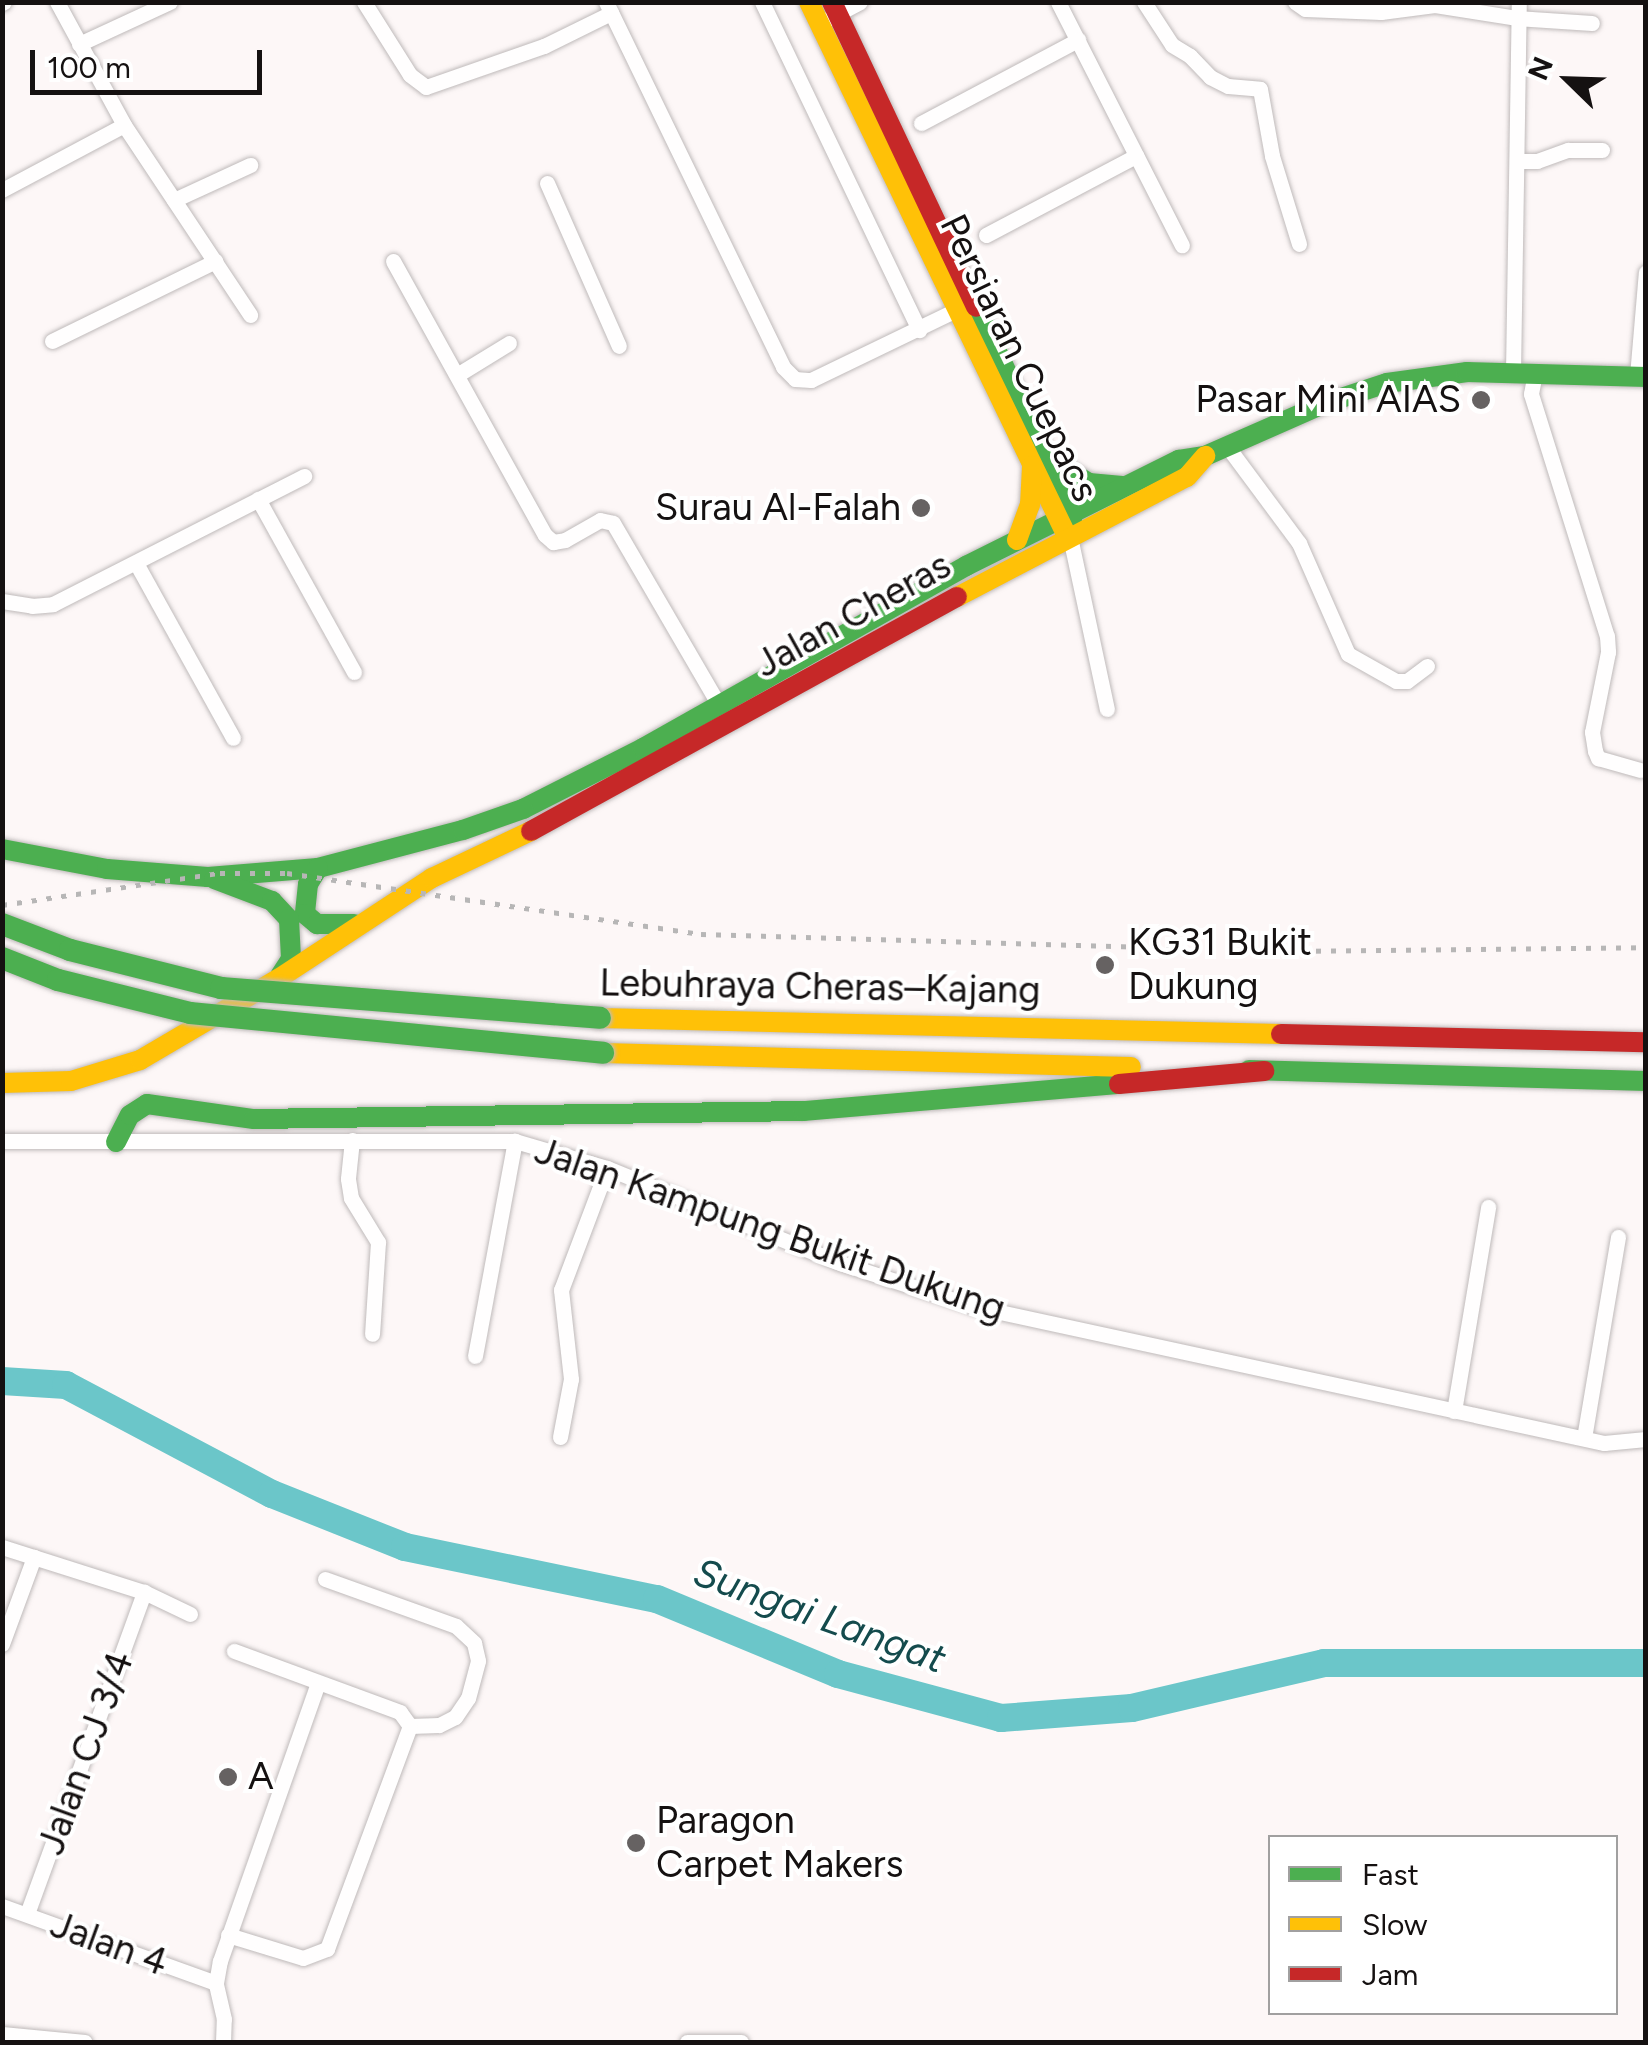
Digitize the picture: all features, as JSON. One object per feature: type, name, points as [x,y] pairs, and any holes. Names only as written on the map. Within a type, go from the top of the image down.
[{"type":"main road","name":"Persiaran Cuepacs","points":[[824,11],[956,310],[1040,462]]},
{"type":"main road","name":"Persiaran Cuepacs","points":[[824,11],[1066,523]]},
{"type":"main road","name":"Jalan Cheras","points":[[527,820],[1179,460],[1204,456],[1326,403],[1387,383],[1467,372],[1641,377]]},
{"type":"main road","name":"Jalan Cheras","points":[[527,820],[720,706],[1017,540],[1187,477],[1204,456]]},
{"type":"main road","points":[[1017,540],[1040,462],[1089,483],[1127,486]]},
{"type":"main road","points":[[2,850],[107,869],[208,877],[318,868],[463,830],[527,820]]},
{"type":"main road","points":[[2,1084],[71,1081],[140,1060],[278,979],[356,924],[527,820]]},
{"type":"main road","points":[[318,868],[308,884],[305,914],[316,924],[356,924]]},
{"type":"main road","points":[[208,877],[272,901],[288,919],[291,958],[278,979]]},
{"type":"main road","name":"Lebuhraya Cheras–Kajang","points":[[2,924],[70,950],[221,988],[600,1018],[1646,1042]]},
{"type":"main road","name":"Lebuhraya Cheras–Kajang","points":[[2,958],[58,980],[190,1013],[603,1053],[1646,1082]]},
{"type":"main road","points":[[116,1142],[130,1114],[147,1104],[254,1119],[804,1112],[1264,1070]]},
{"type":"street","points":[[58,2],[124,125],[250,315]]},
{"type":"street","points":[[80,44],[170,2]]},
{"type":"street","points":[[364,2],[410,75],[426,87],[544,46],[609,8],[782,368],[795,379],[811,380],[956,310]]},
{"type":"street","points":[[762,2],[919,330]]},
{"type":"street","points":[[824,11],[860,2]]},
{"type":"street","points":[[1058,2],[1182,244]]},
{"type":"street","points":[[1144,2],[1172,45],[1190,56],[1210,78],[1228,86],[1255,85],[1260,89],[1272,156],[1299,244]]},
{"type":"street","points":[[1294,2],[1305,9],[1368,12],[1449,6],[1518,10],[1592,23]]},
{"type":"street","points":[[1518,10],[1517,162],[1524,372],[1607,636],[1608,652],[1592,732],[1595,750],[1598,758],[1640,770]]},
{"type":"street","points":[[921,123],[1078,40]]},
{"type":"street","points":[[2,190],[124,125]]},
{"type":"street","points":[[1517,162],[1537,161],[1568,150],[1602,150]]},
{"type":"street","points":[[986,235],[1136,156]]},
{"type":"street","points":[[174,200],[250,164]]},
{"type":"street","points":[[548,183],[619,346]]},
{"type":"street","points":[[392,260],[545,535],[553,542],[600,520],[613,523],[720,706]]},
{"type":"street","points":[[52,341],[215,261]]},
{"type":"street","points":[[1641,377],[1646,272]]},
{"type":"street","points":[[457,375],[509,343]]},
{"type":"street","points":[[1227,446],[1299,543],[1348,654],[1396,682],[1407,681],[1427,666]]},
{"type":"street","points":[[2,600],[32,606],[53,604],[304,476]]},
{"type":"street","points":[[258,499],[354,672]]},
{"type":"street","points":[[1066,523],[1107,709]]},
{"type":"street","points":[[136,563],[233,738]]},
{"type":"street","points":[[352,1140],[348,1180],[351,1198],[378,1242],[372,1334]]},
{"type":"street","name":"Jalan Kampung Bukit Dukung","points":[[2,1141],[514,1141],[607,1168],[840,1262],[972,1306],[1604,1442],[1646,1439]]},
{"type":"street","points":[[475,1356],[514,1141]]},
{"type":"street","points":[[560,1438],[571,1379],[562,1290],[607,1168]]},
{"type":"street","points":[[1454,1411],[1488,1207]]},
{"type":"street","points":[[1584,1438],[1618,1237]]},
{"type":"street","points":[[2,1547],[144,1592],[190,1614]]},
{"type":"street","points":[[2,1644],[34,1557]]},
{"type":"street","points":[[325,1579],[456,1626],[474,1643],[478,1662],[468,1698],[456,1717],[439,1725],[410,1726]]},
{"type":"street","name":"Jalan CJ 3/4","points":[[27,1914],[144,1592]]},
{"type":"street","points":[[234,1651],[400,1712],[410,1726]]},
{"type":"street","points":[[223,2042],[224,2020],[216,1983],[228,1935],[318,1682]]},
{"type":"street","points":[[228,1935],[303,1958],[327,1949],[410,1726]]},
{"type":"street","name":"Jalan 4","points":[[2,1906],[216,1983]]},
{"type":"street","points":[[2,2034],[84,2042]]},
{"type":"street","points":[[686,2042],[741,2042]]},
{"type":"waterway","name":"Sungai Langat","points":[[2,1381],[66,1385],[272,1494],[405,1547],[657,1599],[838,1674],[1001,1718],[1132,1708],[1324,1663],[1646,1663]]},
{"type":"railway","points":[[2,905],[220,873],[287,873],[701,934],[1286,951],[1646,947]]},
{"type":"traffic: fast","points":[[976,307],[1073,512],[1071,526]]},
{"type":"traffic: fast","points":[[523,809],[643,748],[966,566],[1179,460],[1205,456],[1326,403],[1387,383],[1467,372],[1646,377]]},
{"type":"traffic: fast","points":[[1048,458],[1089,483],[1122,486]]},
{"type":"traffic: fast","points":[[2,849],[107,869],[208,877],[318,868],[463,830],[523,809]]},
{"type":"traffic: fast","points":[[318,868],[308,884],[305,914],[317,924],[354,924]]},
{"type":"traffic: fast","points":[[214,879],[272,901],[289,919],[291,959],[280,976]]},
{"type":"traffic: fast","points":[[2,924],[70,950],[221,988],[600,1018]]},
{"type":"traffic: fast","points":[[2,958],[58,980],[190,1013],[603,1053]]},
{"type":"traffic: fast","points":[[1249,1070],[1646,1081]]},
{"type":"traffic: fast","points":[[116,1142],[130,1115],[147,1104],[254,1119],[804,1111],[1119,1084]]},
{"type":"traffic: slow","points":[[809,2],[1065,532]]},
{"type":"traffic: slow","points":[[957,597],[1187,477],[1205,456]]},
{"type":"traffic: slow","points":[[1017,540],[1030,505],[1032,466]]},
{"type":"traffic: slow","points":[[2,1083],[71,1081],[140,1060],[278,979],[432,878],[531,831]]},
{"type":"traffic: slow","points":[[600,1018],[1281,1034]]},
{"type":"traffic: slow","points":[[603,1053],[1131,1067]]},
{"type":"traffic: jam","points":[[832,2],[976,307]]},
{"type":"traffic: jam","points":[[531,831],[957,597]]},
{"type":"traffic: jam","points":[[1281,1034],[1646,1042]]},
{"type":"traffic: jam","points":[[1119,1084],[1264,1071]]},
{"type":"place","name":"Pasar Mini AIAS","points":[[1481,400]]},
{"type":"place","name":"Surau Al-Falah","points":[[921,508]]},
{"type":"place","name":"KG31 Bukit Dukung","points":[[1105,965]]},
{"type":"place","name":"A","points":[[228,1777]]},
{"type":"place","name":"Paragon Carpet Makers","points":[[636,1843]]}]
